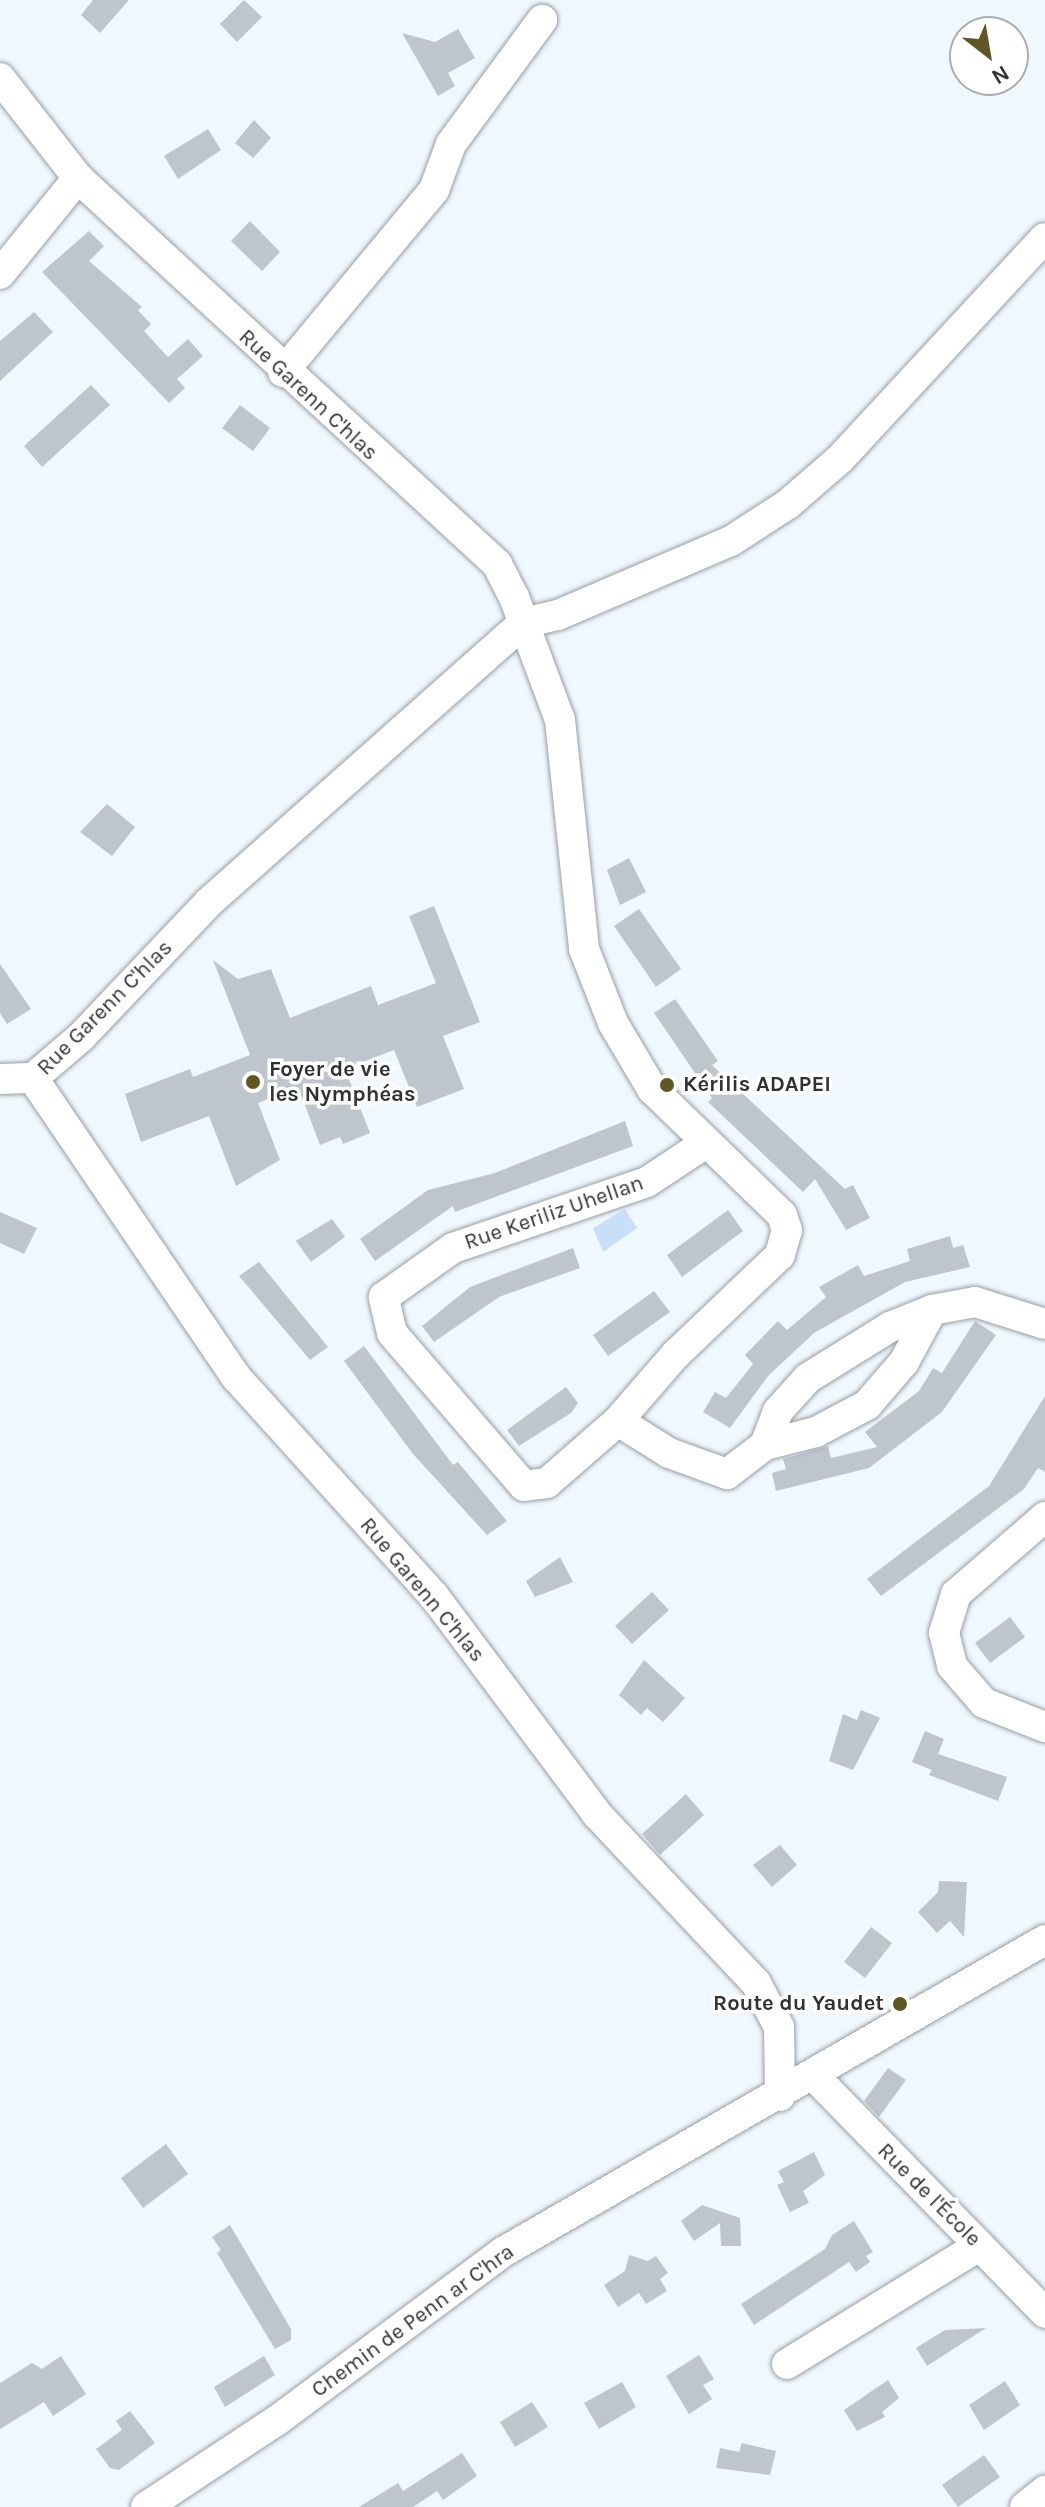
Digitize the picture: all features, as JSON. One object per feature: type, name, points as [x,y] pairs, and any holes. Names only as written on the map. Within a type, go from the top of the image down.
[{"type":"street","points":[[283,372],[434,190],[451,144],[542,20]]},
{"type":"street","name":"Rue Garenn C'hlas","points":[[0,78],[78,178],[283,372],[497,564],[523,623],[208,903],[81,1037],[33,1078],[236,1377],[433,1595],[597,1814],[756,1983],[779,2027],[780,2096]]},
{"type":"street","points":[[0,274],[78,178]]},
{"type":"street","points":[[523,623],[558,615],[731,541],[788,504],[840,459],[1045,238]]},
{"type":"street","name":"Rue Keriliz Uhellan","points":[[523,623],[560,720],[584,949],[613,1023],[652,1089],[703,1145],[782,1215],[787,1230],[780,1255],[676,1354],[618,1421],[547,1483],[524,1486],[392,1333],[384,1297],[453,1248],[647,1182],[703,1145]]},
{"type":"street","points":[[468,672],[537,666]]},
{"type":"street","points":[[0,1079],[33,1078]]},
{"type":"street","points":[[765,1445],[778,1411],[808,1378],[848,1349],[932,1310],[975,1302],[1045,1324]]},
{"type":"street","points":[[618,1421],[669,1453],[727,1474],[765,1445],[816,1432],[867,1405],[904,1362],[932,1310]]},
{"type":"street","points":[[1045,1517],[956,1594],[944,1633],[952,1666],[984,1703],[1045,1727]]},
{"type":"street","points":[[814,2076],[1045,1940]]},
{"type":"street","name":"Chemin de Penn ar C'hra","points":[[146,2507],[279,2419],[503,2252],[814,2076]]},
{"type":"street","name":"Rue de l'École","points":[[814,2076],[1045,2313]]},
{"type":"street","points":[[787,2364],[979,2246]]},
{"type":"street","points":[[1025,2507],[1045,2491]]},
{"type":"shaded area","points":[[625,1209],[637,1228],[603,1252],[593,1228]]},
{"type":"building","points":[[93,0],[129,0],[100,33],[81,15]]},
{"type":"building","points":[[244,0],[262,17],[237,42],[220,24]]},
{"type":"building","points":[[458,29],[475,58],[448,73],[455,86],[438,96],[402,33],[435,42]]},
{"type":"building","points":[[254,120],[271,138],[253,158],[235,143]]},
{"type":"building","points":[[208,129],[221,150],[178,179],[164,156]]},
{"type":"building","points":[[250,221],[280,252],[262,271],[231,241]]},
{"type":"building","points":[[89,231],[104,246],[89,261],[142,307],[138,310],[151,324],[144,331],[168,357],[188,339],[203,356],[177,379],[185,388],[169,403],[42,272]]},
{"type":"building","points":[[34,312],[53,332],[0,381],[0,341]]},
{"type":"building","points":[[91,385],[110,405],[42,467],[24,446]]},
{"type":"building","points":[[240,405],[270,428],[253,451],[222,428]]},
{"type":"building","points":[[107,804],[135,827],[112,856],[80,832]]},
{"type":"building","points":[[629,858],[646,892],[620,905],[607,870]]},
{"type":"building","name":"Foyer de vie les Nymphéas","points":[[434,906],[480,1022],[443,1036],[464,1089],[417,1107],[394,1050],[345,1069],[370,1133],[343,1144],[340,1137],[320,1145],[298,1087],[258,1103],[280,1160],[236,1186],[209,1116],[141,1142],[125,1094],[190,1069],[193,1077],[250,1055],[213,960],[238,979],[271,969],[290,1018],[371,986],[378,1005],[436,983],[409,916]]},
{"type":"building","points":[[639,909],[681,969],[656,987],[614,926]]},
{"type":"building","points":[[0,964],[31,1009],[7,1024],[0,1013]]},
{"type":"building","points":[[675,999],[718,1061],[712,1065],[845,1189],[853,1185],[870,1218],[846,1230],[815,1179],[803,1192],[708,1102],[712,1098],[654,1013]]},
{"type":"building","points":[[625,1121],[633,1146],[455,1212],[453,1206],[375,1261],[360,1239],[428,1190],[495,1173]]},
{"type":"building","points":[[728,1210],[743,1231],[682,1277],[667,1255]]},
{"type":"building","points":[[0,1212],[37,1228],[24,1254],[0,1243]]},
{"type":"building","points":[[332,1219],[345,1237],[311,1262],[296,1241]]},
{"type":"building","points":[[950,1236],[953,1248],[963,1245],[970,1267],[905,1282],[814,1333],[768,1376],[730,1428],[703,1412],[715,1392],[726,1398],[753,1364],[745,1355],[778,1321],[787,1330],[826,1297],[819,1287],[858,1265],[864,1276],[910,1261],[907,1249]]},
{"type":"building","points":[[573,1248],[580,1268],[499,1297],[434,1342],[422,1326],[470,1287]]},
{"type":"building","points":[[259,1262],[328,1347],[310,1360],[239,1276]]},
{"type":"building","points":[[654,1291],[670,1312],[608,1356],[593,1335]]},
{"type":"building","points":[[975,1321],[996,1335],[942,1412],[869,1468],[776,1491],[772,1473],[786,1469],[783,1459],[828,1446],[831,1458],[877,1447],[865,1432],[919,1391],[933,1368],[942,1373]]},
{"type":"building","points":[[364,1346],[453,1465],[458,1462],[507,1521],[487,1535],[413,1454],[344,1361]]},
{"type":"building","points":[[566,1387],[578,1403],[571,1413],[519,1446],[507,1430]]},
{"type":"building","points":[[1045,1396],[1045,1472],[1038,1468],[1024,1489],[881,1596],[867,1579],[989,1486]]},
{"type":"building","points":[[560,1557],[573,1582],[535,1597],[526,1581]]},
{"type":"building","points":[[652,1592],[669,1610],[632,1644],[615,1626]]},
{"type":"building","points":[[1010,1617],[1025,1637],[990,1663],[975,1643]]},
{"type":"building","points":[[644,1660],[685,1698],[663,1722],[647,1708],[641,1715],[619,1695]]},
{"type":"building","points":[[861,1710],[880,1718],[853,1770],[829,1761],[843,1714],[857,1720]]},
{"type":"building","points":[[925,1731],[944,1739],[938,1754],[1007,1777],[998,1801],[929,1775],[932,1770],[912,1762]]},
{"type":"building","points":[[686,1794],[704,1815],[660,1855],[642,1834]]},
{"type":"building","points":[[780,1845],[797,1865],[772,1887],[753,1865]]},
{"type":"building","points":[[939,1881],[967,1882],[964,1937],[950,1921],[937,1933],[918,1912],[938,1892]]},
{"type":"building","points":[[871,1927],[892,1943],[865,1978],[844,1962]]},
{"type":"building","points":[[888,2068],[906,2080],[879,2117],[864,2101]]},
{"type":"building","points":[[166,2144],[188,2174],[143,2208],[121,2178]]},
{"type":"building","points":[[814,2152],[825,2175],[803,2191],[809,2203],[790,2212],[777,2185],[784,2182],[778,2171]]},
{"type":"building","points":[[702,2205],[740,2218],[741,2246],[721,2246],[720,2223],[694,2241],[681,2221]]},
{"type":"building","points":[[854,2221],[873,2252],[866,2256],[870,2262],[856,2272],[849,2262],[754,2325],[741,2304],[825,2249],[832,2235]]},
{"type":"building","points":[[230,2225],[291,2329],[291,2340],[275,2349],[217,2253],[221,2250],[212,2237]]},
{"type":"building","points":[[629,2255],[648,2261],[656,2256],[668,2273],[660,2279],[667,2291],[646,2304],[639,2293],[618,2307],[604,2285],[625,2271]]},
{"type":"building","points":[[986,2328],[927,2366],[916,2348],[945,2330]]},
{"type":"building","points":[[699,2355],[714,2379],[703,2385],[712,2399],[689,2414],[666,2376]]},
{"type":"building","points":[[61,2356],[86,2394],[53,2416],[44,2402],[0,2429],[0,2383],[32,2363],[42,2369]]},
{"type":"building","points":[[264,2356],[275,2375],[225,2407],[214,2387]]},
{"type":"building","points":[[888,2380],[899,2398],[882,2412],[885,2417],[857,2431],[844,2410]]},
{"type":"building","points":[[1005,2381],[1020,2405],[984,2430],[969,2405]]},
{"type":"building","points":[[622,2382],[636,2407],[599,2429],[584,2403]]},
{"type":"building","points":[[532,2402],[548,2427],[515,2447],[500,2422]]},
{"type":"building","points":[[130,2411],[155,2443],[119,2470],[110,2468],[96,2449],[122,2430],[116,2421]]},
{"type":"building","points":[[742,2443],[776,2451],[770,2475],[716,2468],[720,2448],[739,2452]]},
{"type":"building","points":[[462,2453],[477,2476],[443,2500],[437,2491],[413,2507],[359,2507],[398,2483],[403,2491]]},
{"type":"building","points":[[984,2455],[1000,2477],[958,2507],[942,2485]]},
{"type":"place","name":"Foyer de vie les Nymphéas","points":[[253,1082]]},
{"type":"place","name":"Kérilis ADAPEI","points":[[667,1085]]},
{"type":"place","name":"Route du Yaudet","points":[[900,2004]]}]
